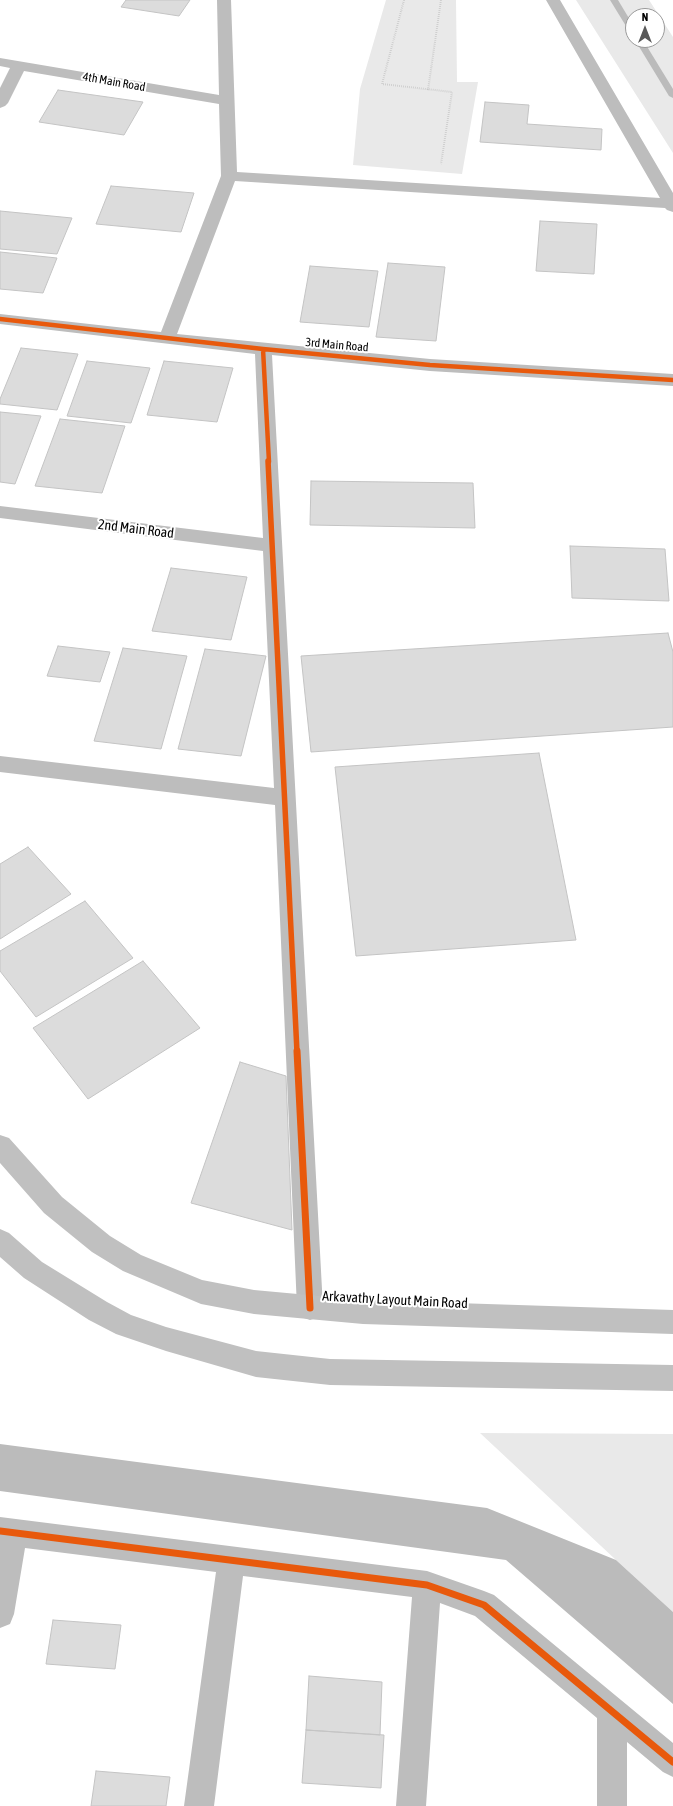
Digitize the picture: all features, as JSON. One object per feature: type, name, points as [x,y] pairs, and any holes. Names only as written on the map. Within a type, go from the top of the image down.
[{"type":"main road","name":"Arkavathy Layout Main Road","points":[[0,1146],[53,1205],[101,1244],[132,1263],[201,1292],[254,1302],[363,1312],[673,1322]]},
{"type":"main road","points":[[0,1241],[33,1270],[98,1311],[125,1325],[166,1339],[256,1364],[330,1372],[673,1378]]},
{"type":"street","points":[[167,338],[229,176],[224,0]]},
{"type":"street","points":[[553,0],[672,205]]},
{"type":"street","name":"4th Main Road","points":[[0,62],[227,101]]},
{"type":"street","points":[[0,103],[20,66]]},
{"type":"street","points":[[229,176],[437,188],[672,205]]},
{"type":"street","name":"3rd Main Road","points":[[0,319],[263,349],[438,366],[673,380]]},
{"type":"street","points":[[263,349],[310,1308]]},
{"type":"street","name":"2nd Main Road","points":[[0,512],[273,546]]},
{"type":"street","points":[[0,764],[286,798]]},
{"type":"street","points":[[0,1614],[7,1532],[427,1585],[484,1605],[673,1762]]},
{"type":"street","points":[[198,1806],[231,1561]]},
{"type":"street","points":[[411,1806],[427,1585]]},
{"type":"street","points":[[612,1711],[612,1806]]},
{"type":"path","points":[[404,0],[382,84],[452,92],[437,188]]},
{"type":"path","points":[[428,90],[442,0]]},
{"type":"shaded area","points":[[386,0],[456,0],[457,82],[478,82],[462,174],[353,165],[360,89]]},
{"type":"shaded area","points":[[576,0],[649,0],[654,8],[625,8],[625,48],[665,48],[665,25],[673,37],[673,153]]},
{"type":"shaded area","points":[[480,1433],[673,1434],[673,1612],[616,1560]]},
{"type":"shaded area","points":[[0,1444],[487,1508],[616,1560],[673,1612],[673,1704],[506,1560],[0,1491]]},
{"type":"building","points":[[126,0],[190,0],[179,16],[121,7]]},
{"type":"building","points":[[58,90],[143,102],[124,135],[39,122]]},
{"type":"building","points":[[485,102],[529,105],[527,124],[602,129],[601,150],[480,142]]},
{"type":"building","points":[[111,186],[194,193],[181,232],[96,224]]},
{"type":"building","points":[[0,211],[72,218],[57,254],[0,249]]},
{"type":"building","points":[[540,221],[597,224],[594,274],[536,271]]},
{"type":"building","points":[[0,252],[57,258],[43,293],[0,289]]},
{"type":"building","points":[[388,263],[445,267],[436,341],[376,337]]},
{"type":"building","points":[[310,266],[378,271],[369,327],[300,322]]},
{"type":"building","points":[[21,348],[78,354],[57,410],[0,404],[0,399]]},
{"type":"building","points":[[87,361],[150,368],[131,423],[67,416]]},
{"type":"building","points":[[164,361],[233,368],[217,422],[147,415]]},
{"type":"building","points":[[0,412],[41,416],[15,484],[0,482]]},
{"type":"building","points":[[60,419],[125,426],[102,493],[35,486]]},
{"type":"building","points":[[311,481],[473,483],[475,528],[310,525]]},
{"type":"building","points":[[570,546],[665,549],[669,601],[572,598]]},
{"type":"building","points":[[171,568],[247,577],[231,640],[152,631]]},
{"type":"building","points":[[668,633],[673,652],[673,727],[311,752],[301,656]]},
{"type":"building","points":[[58,646],[110,652],[100,682],[47,676]]},
{"type":"building","points":[[123,648],[187,656],[161,749],[94,741]]},
{"type":"building","points":[[205,649],[266,656],[241,756],[178,749]]},
{"type":"building","points":[[539,753],[576,940],[356,956],[335,767]]},
{"type":"building","points":[[28,847],[71,894],[0,939],[0,864]]},
{"type":"building","points":[[85,901],[133,958],[36,1017],[0,971],[0,951]]},
{"type":"building","points":[[143,961],[200,1028],[88,1099],[33,1028]]},
{"type":"building","points":[[240,1062],[286,1076],[292,1230],[191,1203]]},
{"type":"building","points":[[53,1620],[121,1625],[115,1669],[46,1664]]},
{"type":"building","points":[[309,1676],[382,1682],[380,1735],[306,1730]]},
{"type":"building","points":[[306,1730],[384,1735],[381,1788],[302,1783]]},
{"type":"building","points":[[96,1771],[170,1777],[166,1806],[91,1806]]},
{"type":"waterway","points":[[614,0],[625,18]]},
{"type":"waterway","points":[[644,48],[673,96]]},
{"type":"cycle path","points":[[0,319],[263,349],[430,365],[673,380]]},
{"type":"cycle path","points":[[263,349],[310,1308]]},
{"type":"cycle path","points":[[0,1531],[427,1585],[484,1605],[673,1762]]}]
